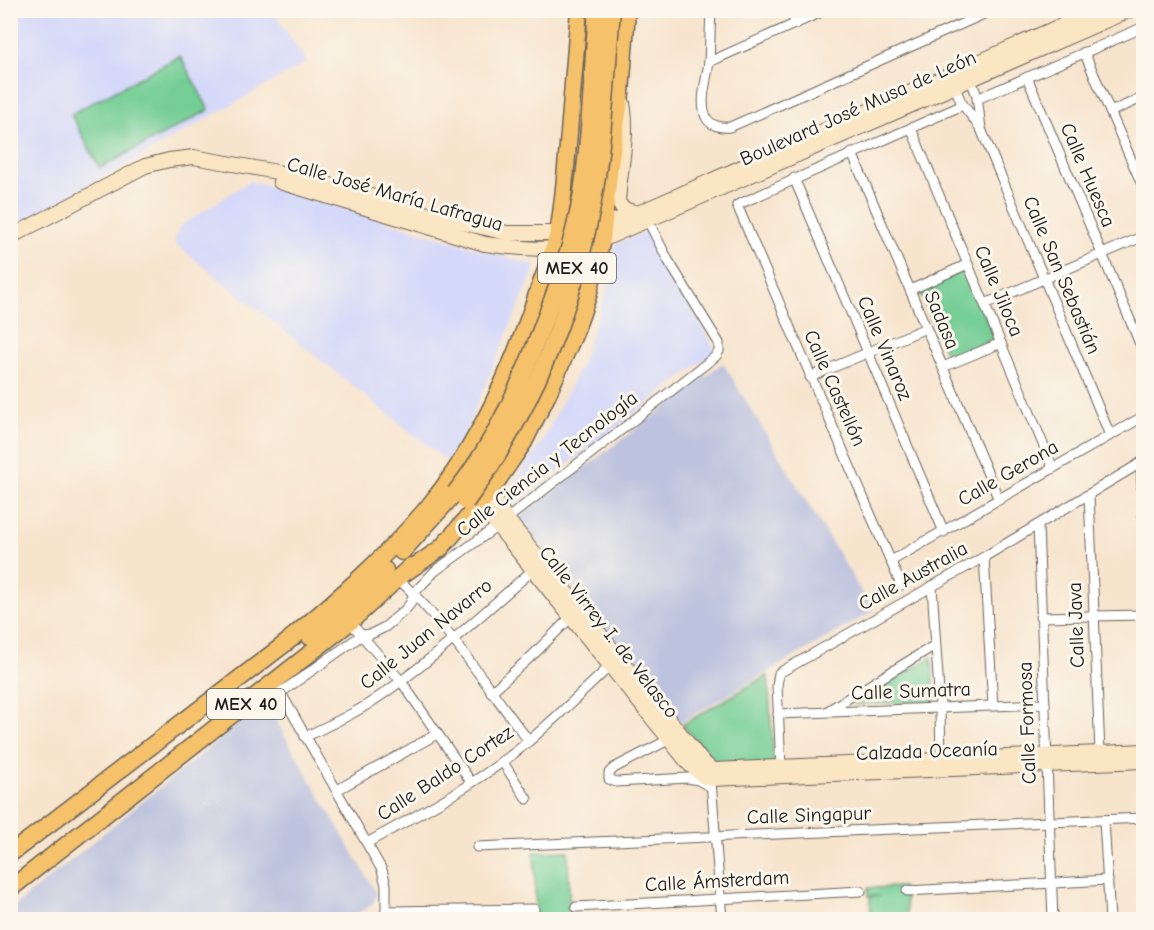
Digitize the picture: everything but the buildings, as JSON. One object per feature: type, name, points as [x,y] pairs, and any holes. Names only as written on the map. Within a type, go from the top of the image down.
[{"type":"highway","points":[[290,639],[334,603],[386,555],[428,507],[445,485],[502,387],[522,340],[556,241],[564,195],[579,10]]},
{"type":"highway","name":"MEX 40","points":[[473,498],[482,456],[513,398],[542,327],[578,217],[585,168],[597,10]]},
{"type":"highway","name":"MEX 40","points":[[10,889],[277,687],[350,622],[396,574],[420,534],[473,498],[518,418],[552,344],[571,290],[586,236],[596,184],[612,10]]},
{"type":"highway","points":[[10,867],[284,658],[361,596],[441,548],[473,498],[524,442],[574,335],[588,296],[604,232],[607,187],[621,94],[627,10]]},
{"type":"highway","points":[[564,195],[577,202],[591,202],[598,199],[607,187]]},
{"type":"highway","points":[[546,270],[554,268],[566,271],[581,284],[588,296]]},
{"type":"highway","name":"MEX 40","points":[[10,854],[290,639],[396,574]]},
{"type":"main road","name":"Boulevard José Musa de León","points":[[556,241],[604,232],[643,217],[955,87],[1130,10]]},
{"type":"main road","name":"Boulevard José Musa de León","points":[[643,217],[993,55],[1071,16],[1092,11]]},
{"type":"main road","points":[[955,87],[962,76],[993,55]]},
{"type":"main road","points":[[621,94],[626,121],[618,202],[623,209],[643,217]]},
{"type":"main road","name":"Calle José María Lafragua","points":[[10,237],[145,166],[194,157],[278,172],[356,191],[437,217],[507,233],[556,241]]},
{"type":"main road","name":"Calle José María Lafragua","points":[[263,171],[273,180],[485,244],[508,247],[556,241]]},
{"type":"main road","points":[[437,217],[453,226],[462,237]]},
{"type":"main road","name":"Calle Virrey I. de Velasco","points":[[473,498],[503,522],[674,736],[693,768],[712,779]]},
{"type":"main road","name":"Calle Virrey I. de Velasco","points":[[503,522],[534,569],[572,617],[614,662]]},
{"type":"main road","name":"Calzada Oceanía","points":[[1046,761],[1100,753],[1143,751]]},
{"type":"main road","name":"Calzada Oceanía","points":[[712,779],[781,766],[1143,761]]},
{"type":"main road","name":"Calzada Oceanía","points":[[712,779],[941,764]]},
{"type":"street","points":[[711,10],[709,62],[703,107],[708,121],[714,125],[730,127],[979,13],[993,10]]},
{"type":"street","points":[[790,10],[796,24]]},
{"type":"street","points":[[709,62],[826,10]]},
{"type":"street","points":[[977,99],[1143,27]]},
{"type":"street","points":[[1084,52],[1110,112],[1139,168],[1143,189]]},
{"type":"street","name":"Calle Huesca","points":[[1026,77],[1143,353]]},
{"type":"street","name":"Calle San Sebastián","points":[[971,80],[977,99],[981,129]]},
{"type":"street","name":"Calle San Sebastián","points":[[955,87],[963,105],[981,129],[1110,435]]},
{"type":"street","points":[[1110,112],[1143,97]]},
{"type":"street","points":[[794,178],[963,105]]},
{"type":"street","name":"Calle Jiloca","points":[[911,128],[1053,468]]},
{"type":"street","name":"Sadasa","points":[[852,153],[999,500]]},
{"type":"street","name":"Calle Castellón","points":[[794,178],[737,205],[902,585]]},
{"type":"street","name":"Calle Vinaroz","points":[[794,178],[944,532]]},
{"type":"street","name":"Calle Ciencia y Tecnología","points":[[277,687],[362,635],[371,634],[385,627],[410,604],[414,593],[435,572],[503,522],[716,356],[719,343],[643,217]]},
{"type":"street","points":[[985,304],[1143,236]]},
{"type":"street","points":[[910,290],[968,264]]},
{"type":"street","points":[[810,377],[926,328]]},
{"type":"street","points":[[943,367],[1001,343]]},
{"type":"street","name":"Calle Gerona","points":[[891,561],[1143,416]]},
{"type":"street","points":[[1142,462],[1143,548]]},
{"type":"street","name":"Calle Australia","points":[[781,766],[777,679],[779,673],[1038,525],[1142,462]]},
{"type":"street","name":"Calle Java","points":[[1089,495],[1100,753]]},
{"type":"street","name":"Calle Formosa","points":[[1038,525],[1053,920]]},
{"type":"street","points":[[984,556],[993,706]]},
{"type":"street","name":"Calle Juan Navarro","points":[[305,737],[368,704],[401,681],[453,640],[534,569]]},
{"type":"street","points":[[396,574],[453,640],[529,741]]},
{"type":"street","points":[[932,586],[940,708],[941,764]]},
{"type":"street","points":[[1041,617],[1143,615]]},
{"type":"street","points":[[491,692],[572,617]]},
{"type":"street","points":[[350,622],[401,681],[471,782]]},
{"type":"street","points":[[827,711],[935,645]]},
{"type":"street","name":"Calle Baldo Cortez","points":[[367,843],[471,782],[502,761],[529,741],[614,662]]},
{"type":"street","points":[[277,687],[384,875],[386,915],[534,909]]},
{"type":"street","name":"Calle Sumatra","points":[[778,714],[1045,704]]},
{"type":"street","points":[[336,790],[437,734]]},
{"type":"street","name":"Calzada Oceanía","points":[[674,736],[614,768],[608,776],[616,782],[712,779]]},
{"type":"street","points":[[502,761],[527,799]]},
{"type":"street","points":[[712,779],[722,920]]},
{"type":"street","name":"Calle Singapur","points":[[477,847],[1143,818]]},
{"type":"street","points":[[1104,820],[1110,920]]},
{"type":"street","points":[[907,891],[1108,880]]},
{"type":"street","name":"Calle Ámsterdam","points":[[576,907],[861,891]]},
{"type":"shaded area","points":[[29,10],[273,11],[307,62],[11,230],[10,21]]},
{"type":"shaded area","points":[[250,181],[536,266],[463,437],[447,461],[174,243],[179,227]]},
{"type":"shaded area","points":[[647,231],[716,351],[509,509],[501,501],[542,442],[581,365],[610,280],[616,244]]},
{"type":"shaded area","points":[[723,363],[873,611],[680,723],[514,521]]},
{"type":"shaded area","points":[[265,702],[377,894],[372,905],[347,920],[11,919],[11,909]]},
{"type":"green space","points":[[180,56],[209,110],[100,168],[71,114]]},
{"type":"green space","points":[[966,270],[995,339],[948,359],[919,290]]},
{"type":"green space","points":[[932,657],[934,701],[853,705]]},
{"type":"green space","points":[[768,675],[774,764],[721,767],[682,725]]},
{"type":"green space","points":[[568,851],[570,919],[536,919],[534,852]]},
{"type":"green space","points":[[903,887],[903,895],[906,896],[907,919],[871,919],[870,897],[880,896],[868,896],[868,888]]}]
